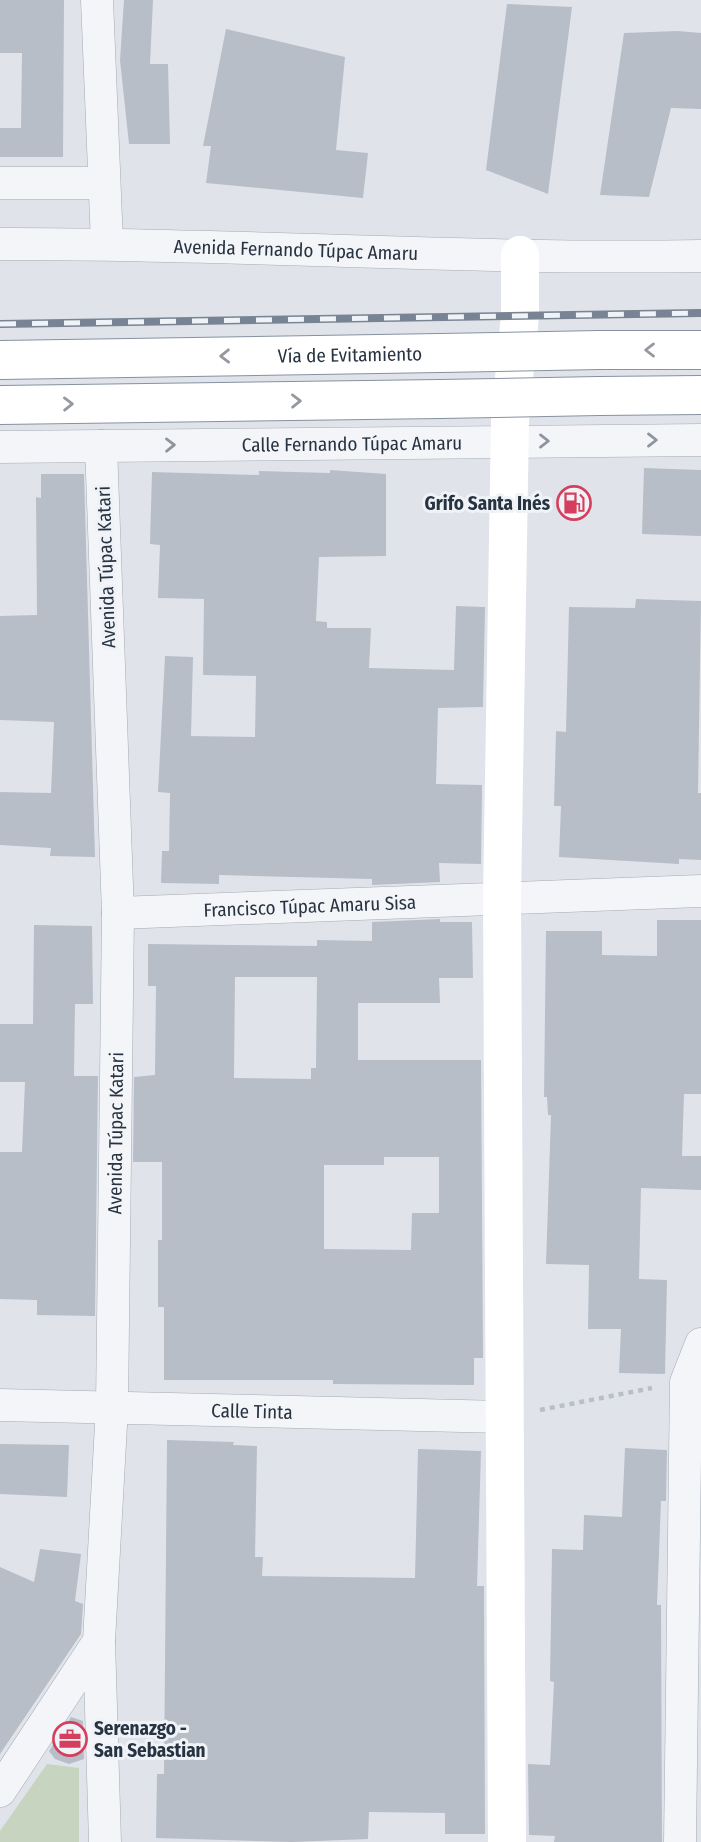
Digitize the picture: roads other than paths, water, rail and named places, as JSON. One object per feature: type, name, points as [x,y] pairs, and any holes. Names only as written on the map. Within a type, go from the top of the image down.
[{"type":"main road","points":[[507,1842],[502,898],[509,441],[520,315],[520,255]]},
{"type":"main road","name":"Vía de Evitamiento","points":[[0,360],[701,350]]},
{"type":"main road","points":[[0,405],[701,395]]},
{"type":"street","points":[[97,0],[107,243]]},
{"type":"street","points":[[0,183],[103,183]]},
{"type":"street","name":"Avenida Fernando Túpac Amaru","points":[[0,244],[107,243],[592,258],[701,256]]},
{"type":"street","name":"Calle Fernando Túpac Amaru","points":[[0,447],[701,440]]},
{"type":"street","name":"Avenida Túpac Katari","points":[[101,446],[118,914],[112,1407],[99,1641],[105,1842]]},
{"type":"street","name":"Francisco Túpac Amaru Sisa","points":[[118,914],[701,891]]},
{"type":"street","points":[[680,1842],[686,1382],[701,1344]]},
{"type":"street","name":"Calle Tinta","points":[[0,1405],[503,1417]]},
{"type":"street","points":[[0,1791],[99,1641]]},
{"type":"railway","points":[[0,324],[701,313]]},
{"type":"place","name":"Grifo Santa Inés","points":[[574,503]]},
{"type":"place","name":"Serenazgo - San Sebastian","points":[[70,1739]]}]
